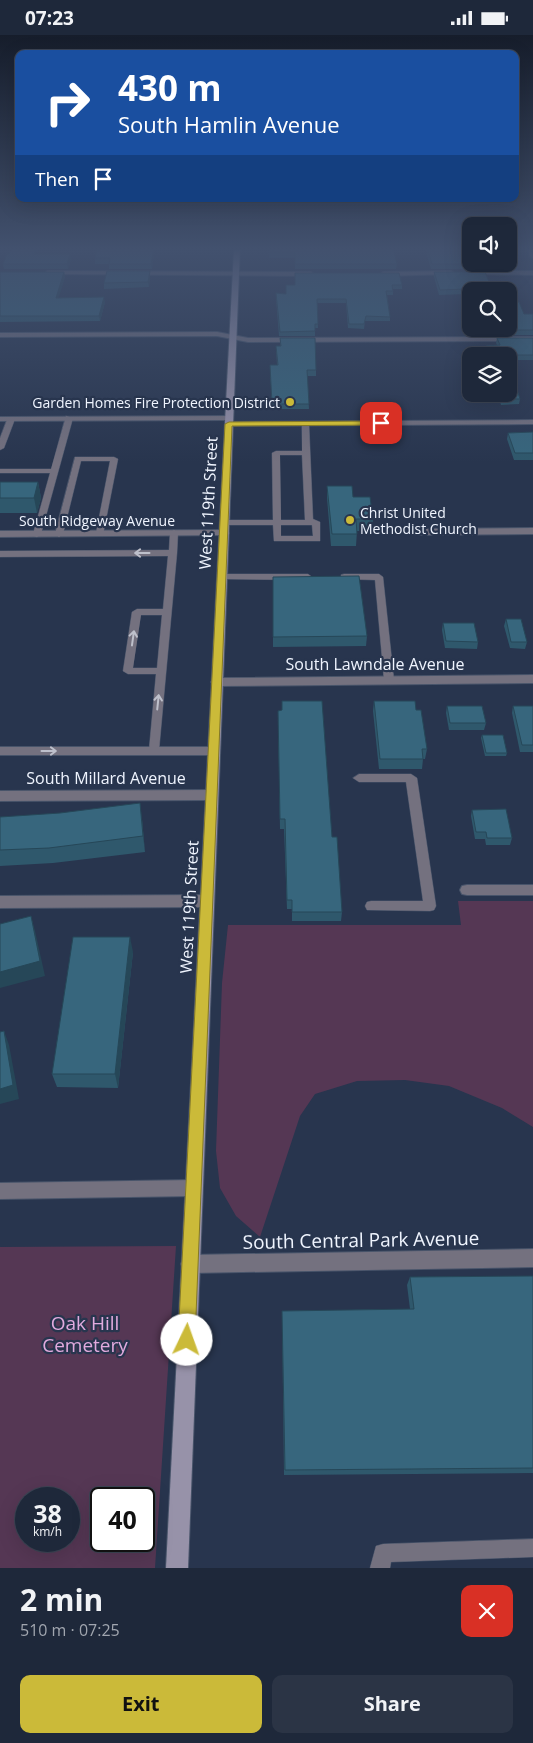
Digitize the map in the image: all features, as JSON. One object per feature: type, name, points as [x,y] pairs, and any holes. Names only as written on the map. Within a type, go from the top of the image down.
[{"type":"street","name":"West 119th Street","points":[[176,1568],[234,320]]},
{"type":"street","points":[[0,335],[217,334],[248,340],[533,339]]},
{"type":"street","points":[[0,419],[305,423],[533,422]]},
{"type":"street","name":"South Ridgeway Avenue","points":[[0,534],[174,533],[224,528]]},
{"type":"street","points":[[409,532],[533,531]]},
{"type":"street","name":"South Lawndale Avenue","points":[[217,682],[533,679]]},
{"type":"street","points":[[0,751],[214,751]]},
{"type":"street","name":"South Millard Avenue","points":[[0,796],[212,795]]},
{"type":"street","points":[[467,891],[533,890]]},
{"type":"street","points":[[0,902],[207,901]]},
{"type":"street","points":[[0,1191],[194,1189]]},
{"type":"street","name":"South Central Park Avenue","points":[[190,1264],[533,1258]]},
{"type":"lane","points":[[0,448],[11,419]]},
{"type":"lane","points":[[37,534],[69,419]]},
{"type":"lane","points":[[305,423],[309,521]]},
{"type":"lane","points":[[224,528],[278,522],[309,521],[316,522],[317,539],[277,539],[278,522],[276,453],[305,453]]},
{"type":"lane","points":[[59,533],[78,459],[114,459],[100,533]]},
{"type":"lane","points":[[0,471],[54,471]]},
{"type":"lane","points":[[154,750],[174,533]]},
{"type":"lane","points":[[0,554],[172,553]]},
{"type":"lane","points":[[222,577],[379,577],[389,680]]},
{"type":"lane","points":[[161,671],[128,671],[137,612],[167,613]]},
{"type":"lane","points":[[359,778],[411,778],[430,906],[371,906]]},
{"type":"lane","points":[[380,1568],[383,1553],[533,1548]]},
{"type":"green space","points":[[458,901],[533,901],[533,1127],[502,1108],[449,1086],[405,1080],[357,1081],[315,1094],[300,1116],[260,1237],[236,1216],[220,1188],[216,1151],[222,983],[228,925],[461,925]]},
{"type":"green space","name":"Oak Hill Cemetery","points":[[176,1246],[155,1568],[0,1568],[0,1247]]},
{"type":"building","points":[[279,320],[318,320],[318,324],[315,324],[315,331],[280,332]]},
{"type":"building","points":[[348,320],[365,320],[364,324],[349,324]]},
{"type":"building","points":[[517,320],[533,320],[533,330],[517,330]]},
{"type":"building","points":[[280,338],[315,338],[316,370],[307,370],[309,404],[272,404],[270,365],[278,365],[276,346],[281,346]]},
{"type":"building","points":[[497,338],[533,338],[533,355],[517,355],[517,347],[486,346],[500,345]]},
{"type":"building","points":[[533,432],[533,453],[515,453],[508,433]]},
{"type":"building","points":[[0,482],[38,482],[34,498],[0,498]]},
{"type":"building","name":"Christ United Methodist Church","points":[[327,486],[352,486],[353,497],[370,497],[373,519],[356,519],[357,534],[332,534]]},
{"type":"building","points":[[359,576],[367,636],[273,637],[273,577]]},
{"type":"building","points":[[506,619],[521,619],[527,642],[511,642]]},
{"type":"building","points":[[443,623],[474,623],[478,642],[446,641]]},
{"type":"building","points":[[282,701],[322,701],[332,837],[337,837],[342,912],[292,912],[292,900],[287,900],[285,819],[280,819],[278,711],[282,710]]},
{"type":"building","points":[[374,701],[415,701],[416,710],[421,710],[427,749],[422,749],[423,759],[380,759]]},
{"type":"building","points":[[447,706],[482,706],[486,723],[450,723]]},
{"type":"building","points":[[513,706],[533,706],[533,745],[522,745]]},
{"type":"building","points":[[482,735],[503,735],[507,753],[486,753]]},
{"type":"building","points":[[140,803],[143,836],[49,848],[0,850],[0,817],[60,813]]},
{"type":"building","points":[[506,809],[512,838],[487,838],[486,832],[476,832],[472,810]]},
{"type":"building","points":[[31,916],[40,961],[0,972],[0,924]]},
{"type":"building","points":[[73,937],[130,937],[115,1074],[52,1074]]},
{"type":"building","points":[[4,1031],[13,1085],[0,1089],[0,1032]]},
{"type":"building","points":[[533,1276],[533,1468],[285,1470],[282,1311],[414,1309],[410,1277]]},
{"type":"place","name":"Garden Homes Fire Protection District","points":[[290,402]]},
{"type":"place","name":"Christ United Methodist Church","points":[[350,520]]},
{"type":"route","points":[[187,1340],[229,424],[381,423]]}]
